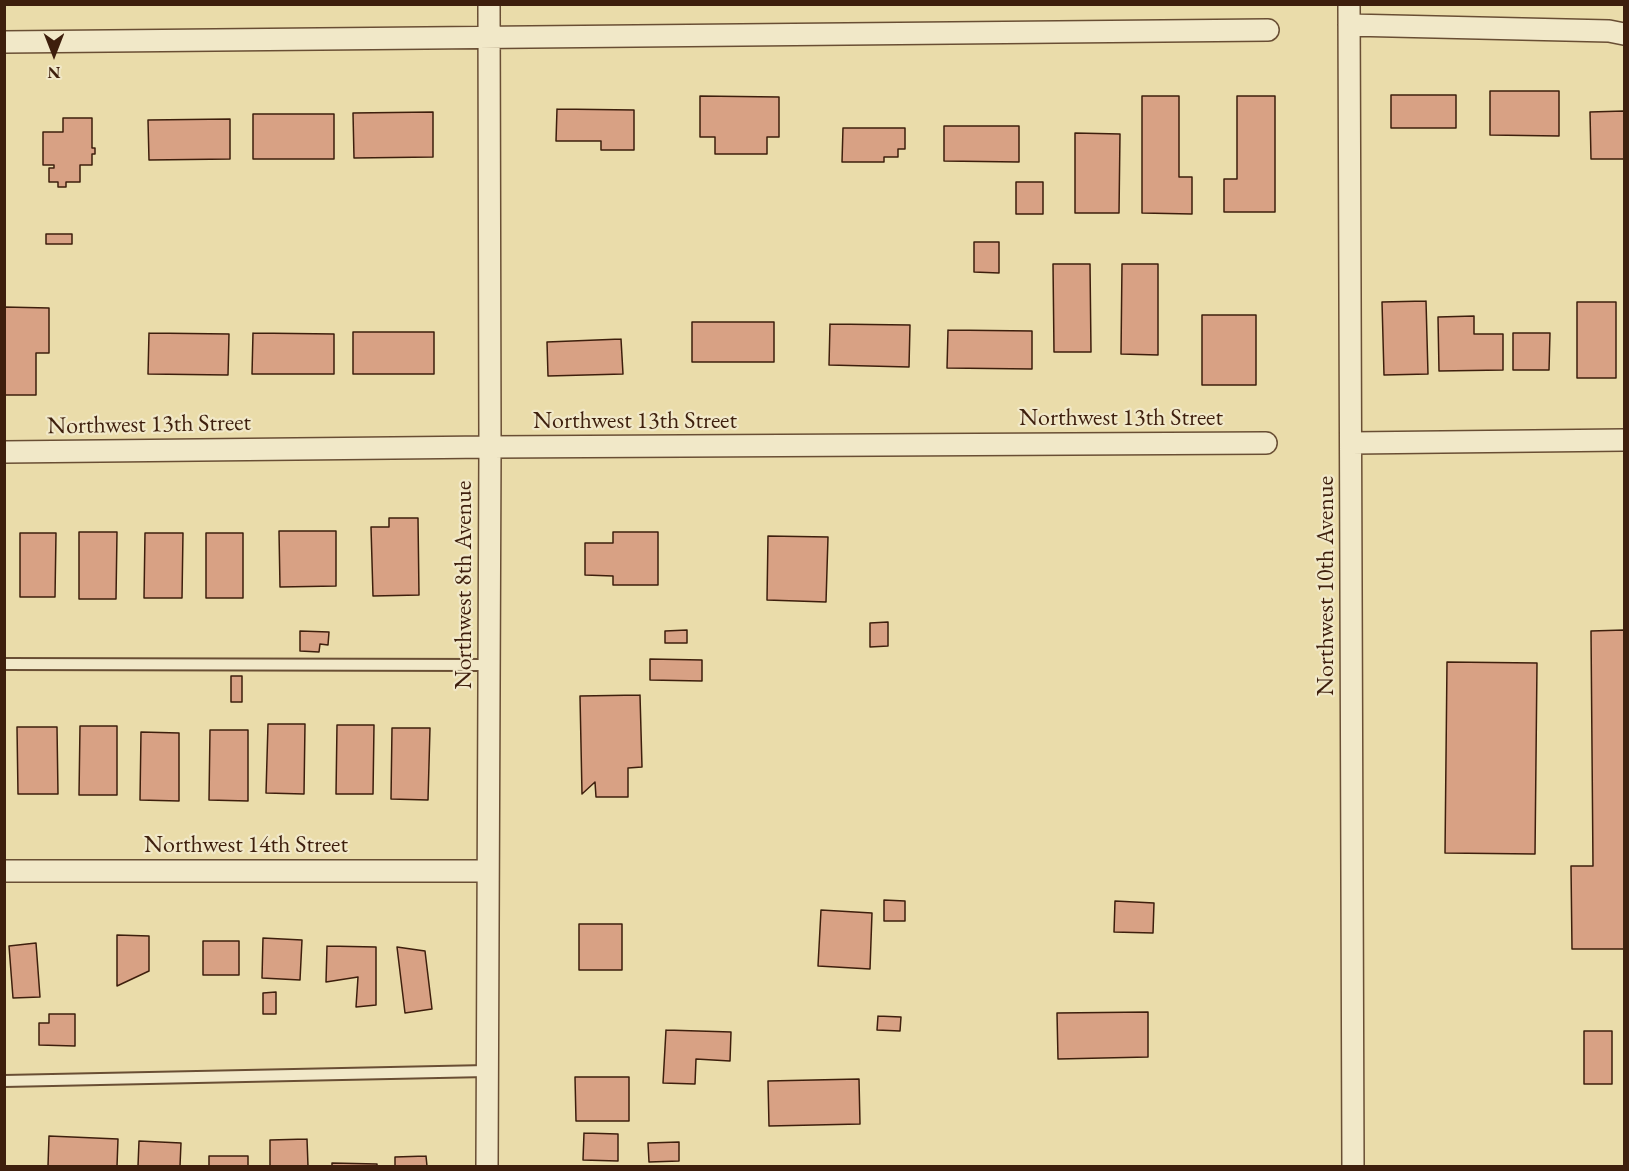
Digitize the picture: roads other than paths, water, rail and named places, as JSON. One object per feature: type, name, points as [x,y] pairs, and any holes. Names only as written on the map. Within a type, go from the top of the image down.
[{"type":"street","name":"Northwest 8th Avenue","points":[[487,1167],[489,4]]},
{"type":"street","points":[[1349,15],[1609,31],[1624,34]]},
{"type":"street","name":"Northwest 10th Avenue","points":[[1349,15],[1353,1167]]},
{"type":"street","points":[[4,42],[1268,30]]},
{"type":"street","points":[[1352,443],[1624,440]]},
{"type":"street","name":"Northwest 13th Street","points":[[4,452],[1266,443]]},
{"type":"street","name":"Northwest 14th Street","points":[[4,871],[488,871]]},
{"type":"lane","points":[[4,664],[489,665]]},
{"type":"lane","points":[[4,1081],[487,1071]]}]
